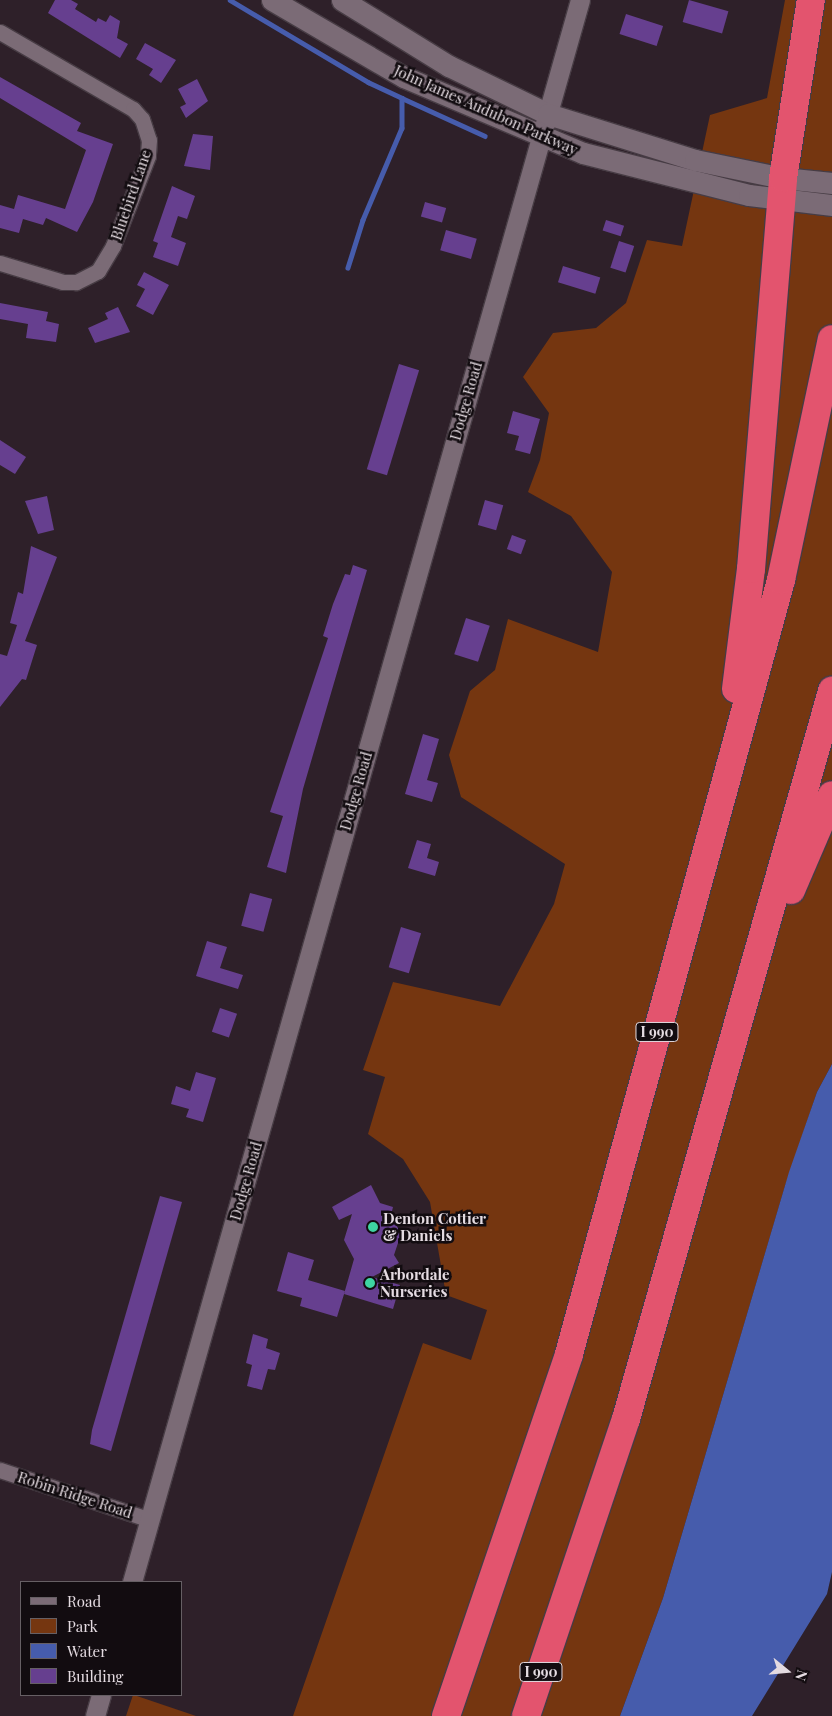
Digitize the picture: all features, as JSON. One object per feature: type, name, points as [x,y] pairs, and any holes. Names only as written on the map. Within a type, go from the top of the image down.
[{"type":"highway","points":[[694,899],[703,827],[740,667],[782,189],[811,0]]},
{"type":"highway","name":"I 990","points":[[446,1716],[569,1354],[781,580],[832,339]]},
{"type":"highway","name":"I 990","points":[[526,1716],[626,1419],[832,691]]},
{"type":"highway","points":[[748,990],[832,794]]},
{"type":"main road","name":"John James Audubon Parkway","points":[[272,0],[404,76],[541,138],[662,175],[782,189],[832,183]]},
{"type":"main road","name":"John James Audubon Parkway","points":[[342,0],[449,66],[548,114],[832,205]]},
{"type":"street","name":"Dodge Road","points":[[132,1581],[580,0]]},
{"type":"street","name":"Bluebird Lane","points":[[0,32],[133,109],[142,119],[150,140],[148,156],[113,246],[98,271],[82,280],[63,282],[0,263]]},
{"type":"street","name":"Robin Ridge Road","points":[[0,1470],[150,1520]]},
{"type":"street","points":[[95,1716],[101,1696]]},
{"type":"green space","points":[[785,0],[832,0],[832,1064],[817,1092],[785,1186],[663,1598],[620,1716],[293,1716],[423,1343],[471,1360],[487,1310],[446,1295],[430,1202],[403,1159],[368,1134],[385,1077],[363,1070],[393,982],[500,1006],[554,904],[565,864],[461,797],[449,755],[470,691],[495,670],[508,619],[598,652],[612,572],[571,516],[528,492],[540,460],[549,413],[523,377],[553,333],[596,328],[626,303],[647,240],[682,246],[710,115],[767,98]]},
{"type":"green space","points":[[133,1696],[137,1696],[196,1716],[126,1716]]},
{"type":"water","points":[[832,1064],[832,1572],[827,1594],[752,1716],[620,1716],[663,1598],[789,1172],[817,1092]]},
{"type":"building","points":[[55,0],[71,0],[78,4],[75,9],[96,22],[98,18],[106,22],[110,15],[120,21],[117,38],[128,44],[120,58],[48,13]]},
{"type":"building","points":[[689,0],[728,11],[722,33],[683,22]]},
{"type":"building","points":[[626,14],[663,26],[657,46],[620,34]]},
{"type":"building","points":[[145,43],[176,60],[161,83],[149,75],[153,69],[136,59]]},
{"type":"building","points":[[0,77],[81,123],[77,131],[113,144],[93,202],[77,232],[46,218],[43,225],[23,219],[19,233],[0,228],[0,205],[14,209],[18,195],[65,209],[86,150],[0,98]]},
{"type":"building","points":[[197,79],[208,101],[186,118],[180,107],[186,104],[178,89]]},
{"type":"building","points":[[193,134],[213,136],[210,170],[184,166]]},
{"type":"building","points":[[172,186],[195,196],[187,219],[178,216],[171,237],[186,243],[178,266],[153,257],[158,243],[153,241]]},
{"type":"building","points":[[425,202],[446,208],[442,222],[421,216]]},
{"type":"building","points":[[606,220],[624,226],[621,236],[603,230]]},
{"type":"building","points":[[446,230],[477,239],[471,259],[440,250]]},
{"type":"building","points":[[619,241],[634,246],[626,273],[610,268]]},
{"type":"building","points":[[563,266],[600,277],[595,294],[558,282]]},
{"type":"building","points":[[144,272],[169,285],[153,315],[136,306],[145,289],[137,285]]},
{"type":"building","points":[[0,303],[48,312],[46,321],[59,324],[56,342],[26,338],[28,324],[0,319]]},
{"type":"building","points":[[118,307],[130,332],[95,343],[88,328],[108,319],[105,313]]},
{"type":"building","points":[[399,364],[419,370],[387,475],[367,469]]},
{"type":"building","points":[[513,411],[540,419],[530,454],[515,450],[519,436],[507,433]]},
{"type":"building","points":[[0,440],[26,457],[15,474],[0,465]]},
{"type":"building","points":[[47,496],[54,530],[38,534],[25,501]]},
{"type":"building","points":[[485,500],[503,505],[496,530],[478,525]]},
{"type":"building","points":[[512,535],[526,540],[521,554],[507,549]]},
{"type":"building","points":[[31,546],[57,557],[25,641],[37,645],[26,680],[22,679],[0,707],[0,654],[7,656],[17,625],[10,623],[18,592],[23,594]]},
{"type":"building","points":[[353,565],[367,570],[303,789],[286,873],[267,867],[283,816],[270,812],[328,638],[323,636],[333,604],[345,574],[350,575]]},
{"type":"building","points":[[466,618],[490,626],[478,662],[454,654]]},
{"type":"building","points":[[423,734],[439,739],[427,780],[438,783],[432,802],[405,794]]},
{"type":"building","points":[[417,840],[431,844],[427,858],[439,862],[435,876],[408,868]]},
{"type":"building","points":[[250,893],[272,899],[263,932],[241,926]]},
{"type":"building","points":[[401,927],[421,933],[409,973],[389,967]]},
{"type":"building","points":[[207,941],[227,947],[220,968],[243,975],[238,989],[196,976]]},
{"type":"building","points":[[220,1008],[237,1014],[229,1037],[212,1032]]},
{"type":"building","points":[[196,1072],[216,1078],[203,1122],[186,1117],[189,1109],[171,1104],[176,1086],[190,1091]]},
{"type":"building","name":"Denton Cottier & Daniels","points":[[371,1185],[380,1203],[393,1207],[391,1215],[401,1234],[394,1255],[399,1263],[372,1277],[400,1285],[393,1309],[344,1294],[354,1259],[344,1240],[352,1214],[339,1220],[332,1207]]},
{"type":"building","points":[[160,1196],[182,1202],[111,1451],[90,1444],[92,1430]]},
{"type":"building","name":"Arbordale Nurseries","points":[[288,1252],[314,1260],[308,1280],[345,1291],[337,1317],[300,1306],[302,1298],[277,1291]]},
{"type":"building","points":[[253,1334],[268,1339],[266,1348],[280,1353],[275,1370],[268,1369],[262,1390],[247,1386],[252,1365],[246,1363]]},
{"type":"waterway","points":[[230,0],[368,82],[402,98],[402,128],[363,220],[348,268]]},
{"type":"waterway","points":[[402,98],[485,136]]},
{"type":"place","name":"Denton Cottier & Daniels","points":[[373,1227]]},
{"type":"place","name":"Arbordale Nurseries","points":[[370,1283]]}]
